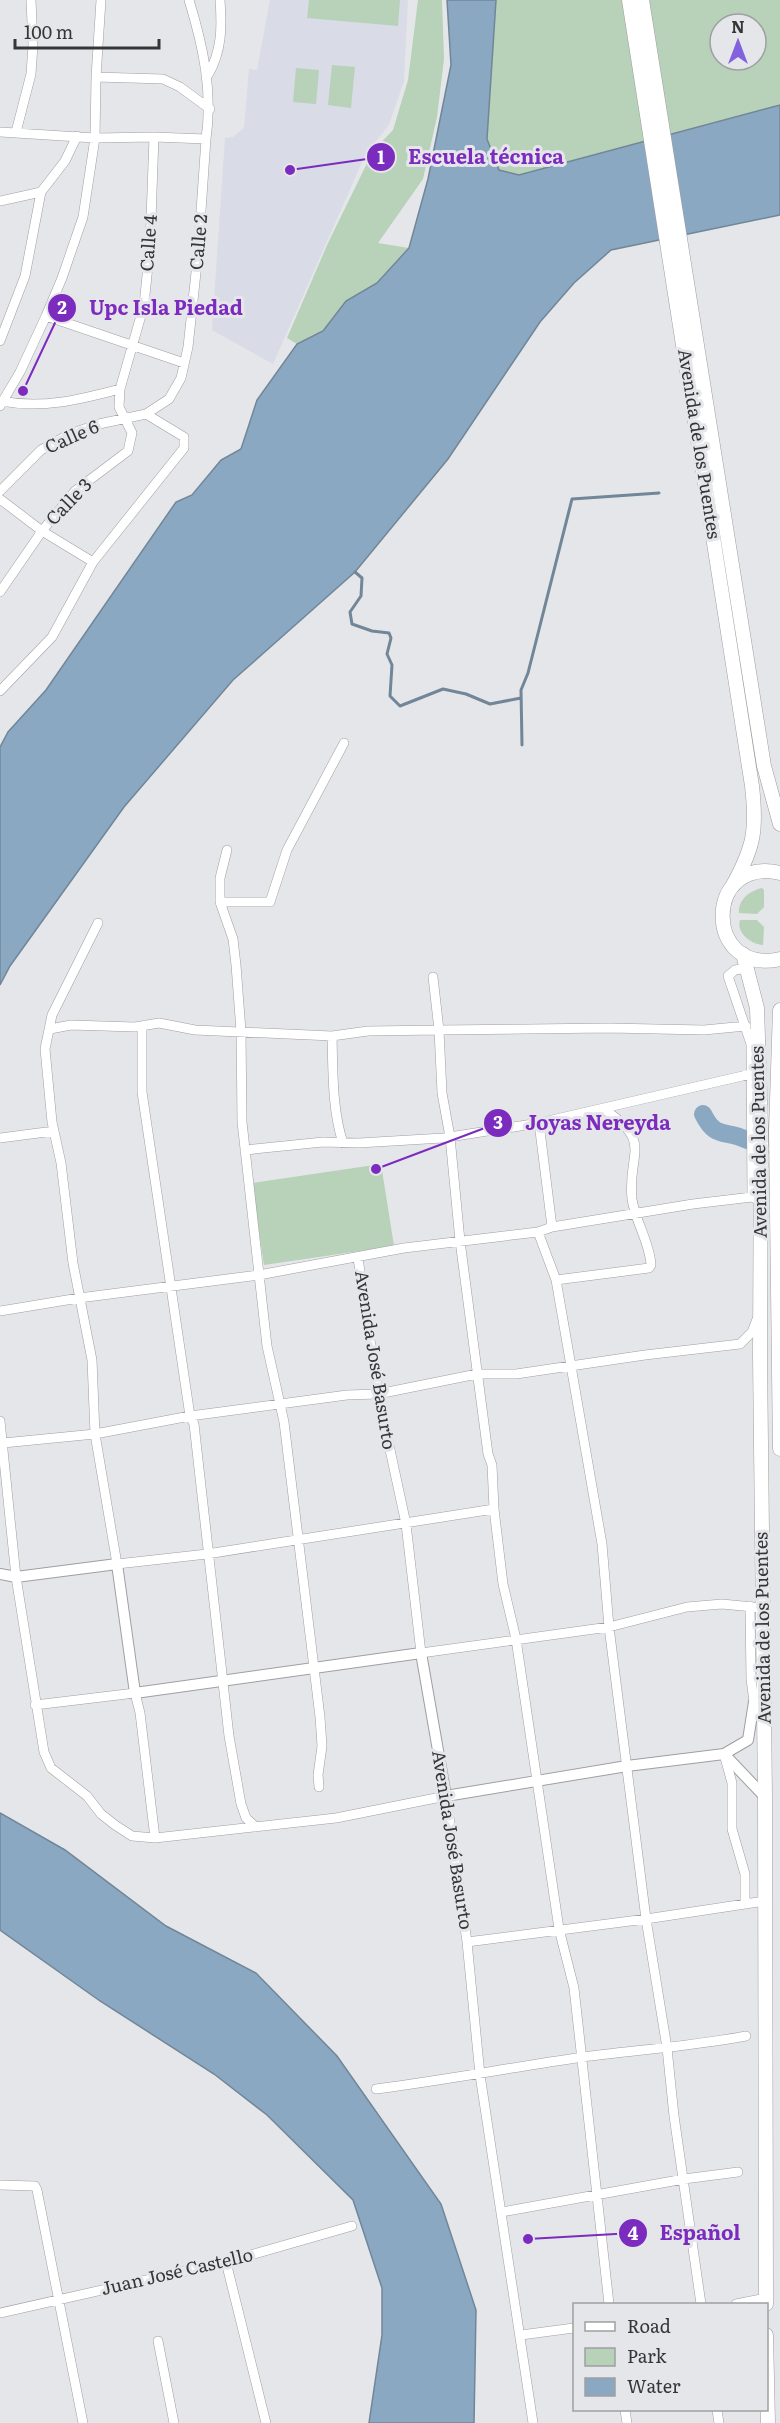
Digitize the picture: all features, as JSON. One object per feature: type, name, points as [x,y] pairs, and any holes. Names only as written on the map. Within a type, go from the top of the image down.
[{"type":"main road","name":"Avenida de los Puentes","points":[[629,0],[642,40],[684,303],[764,766],[772,802],[780,824]]},
{"type":"main road","name":"Avenida de los Puentes","points":[[642,0],[642,40]]},
{"type":"main road","name":"Avenida de los Puentes","points":[[684,303],[754,807],[750,851],[734,885],[725,898],[722,922],[727,937],[745,961],[757,1008],[761,1128],[756,1199],[761,1305],[756,1607],[765,1797],[766,2301]]},
{"type":"main road","points":[[734,885],[752,873],[767,871],[780,873]]},
{"type":"main road","points":[[745,961],[780,959]]},
{"type":"main road","name":"Avenida de los Puentes","points":[[780,1013],[776,1131],[780,1449]]},
{"type":"street","points":[[16,132],[31,74],[31,0]]},
{"type":"street","points":[[101,0],[95,138],[83,217],[46,316],[20,372],[1,403],[41,405],[67,403],[120,389]]},
{"type":"street","points":[[189,0],[208,75]]},
{"type":"street","points":[[208,75],[218,55],[222,25],[220,0]]},
{"type":"street","name":"Calle 2","points":[[123,418],[146,414],[169,399],[181,378],[189,338],[198,254],[210,109],[208,75]]},
{"type":"street","points":[[96,78],[164,79],[210,109]]},
{"type":"street","points":[[0,132],[95,138],[154,136],[207,139]]},
{"type":"street","points":[[0,341],[25,276],[41,192],[65,161],[77,136]]},
{"type":"street","name":"Calle 4","points":[[123,418],[119,407],[120,389],[144,305],[150,246],[154,136]]},
{"type":"street","points":[[0,201],[41,192]]},
{"type":"street","points":[[46,316],[184,363]]},
{"type":"street","points":[[0,691],[52,637],[93,562],[184,448],[184,437],[146,414]]},
{"type":"street","name":"Calle 6","points":[[0,491],[41,450],[70,434],[123,418]]},
{"type":"street","name":"Calle 3","points":[[0,592],[42,531],[75,491],[128,451],[132,433],[123,418]]},
{"type":"street","points":[[0,500],[42,531],[93,562]]},
{"type":"street","points":[[220,902],[270,902],[287,850],[344,743]]},
{"type":"street","points":[[227,850],[220,878],[220,902],[233,939],[241,1031],[242,1122],[267,1346],[281,1405],[314,1668],[322,1746],[318,1775],[319,1787]]},
{"type":"street","points":[[98,923],[52,1016],[45,1049],[54,1131],[61,1163],[79,1298],[92,1360],[95,1434],[140,1713],[155,1838]]},
{"type":"street","points":[[0,1311],[79,1298],[259,1275],[404,1248],[538,1232],[552,1227],[636,1213],[756,1199],[751,1044],[728,976],[745,961]]},
{"type":"street","points":[[433,977],[439,1030],[442,1093],[450,1137],[460,1241],[477,1374],[488,1454],[492,1465],[494,1509],[503,1584],[516,1639],[559,1929],[574,1988],[609,2303]]},
{"type":"street","points":[[50,1029],[71,1025],[142,1026],[159,1023],[195,1030],[332,1036],[368,1031],[609,1028],[704,1030],[746,1026]]},
{"type":"street","points":[[142,1026],[142,1092],[190,1416],[194,1424],[229,1736],[241,1804],[246,1818],[256,1827]]},
{"type":"street","points":[[332,1036],[333,1075],[343,1143]]},
{"type":"street","points":[[245,1150],[323,1142],[450,1137],[604,1110],[751,1074]]},
{"type":"street","points":[[556,1280],[649,1268],[651,1262],[632,1198],[636,1155],[634,1141],[623,1122],[604,1110]]},
{"type":"street","points":[[539,1123],[552,1227]]},
{"type":"street","points":[[0,1138],[54,1131]]},
{"type":"street","points":[[538,1232],[556,1280],[602,1544],[609,1627],[646,1919],[668,2048],[674,2116],[701,2303]]},
{"type":"street","name":"Avenida José Basurto","points":[[358,1258],[378,1394],[406,1524],[422,1653],[467,1942],[480,2075],[533,2423]]},
{"type":"street","points":[[3,1443],[95,1434],[190,1416],[347,1395],[378,1394],[477,1374],[516,1374],[740,1344],[752,1332],[761,1305]]},
{"type":"street","points":[[0,1421],[16,1577],[44,1752],[51,1768],[87,1796],[101,1814],[132,1836],[155,1838],[336,1818],[536,1781],[627,1766],[724,1754],[748,1740],[759,1700]]},
{"type":"street","points":[[0,1574],[16,1577],[207,1554],[494,1509]]},
{"type":"street","points":[[35,1705],[609,1627],[687,1607],[722,1604],[756,1607]]},
{"type":"street","points":[[724,1754],[765,1797]]},
{"type":"street","points":[[724,1754],[732,1783],[732,1829],[745,1874],[745,1903]]},
{"type":"street","points":[[467,1942],[765,1901]]},
{"type":"street","points":[[376,2089],[448,2077],[480,2075],[583,2057],[668,2048],[746,2036]]},
{"type":"street","points":[[502,2212],[684,2179],[738,2172]]},
{"type":"street","points":[[0,2184],[36,2188],[83,2423]]},
{"type":"street","name":"Juan José Castello","points":[[0,2313],[226,2262],[352,2226]]},
{"type":"street","points":[[226,2262],[266,2423]]},
{"type":"street","points":[[746,2303],[766,2301]]},
{"type":"street","points":[[521,2335],[573,2328]]},
{"type":"street","points":[[158,2341],[174,2423]]},
{"type":"shaded area","points":[[270,0],[408,0],[404,81],[389,125],[366,153],[273,364],[212,330],[225,138],[233,137],[244,128],[249,69],[257,70]]},
{"type":"green space","points":[[309,0],[400,0],[398,26],[307,18]]},
{"type":"green space","points":[[418,0],[442,0],[444,59],[437,117],[423,179],[378,243],[409,248],[377,283],[346,301],[323,331],[297,344],[287,338],[328,243],[373,151],[393,130],[408,80]]},
{"type":"green space","points":[[496,0],[780,0],[780,105],[519,175],[499,170],[487,139]]},
{"type":"green space","points":[[332,65],[355,67],[351,108],[328,105]]},
{"type":"green space","points":[[296,68],[319,70],[316,104],[293,102]]},
{"type":"green space","points":[[762,888],[764,907],[757,914],[739,913],[740,904],[745,897]]},
{"type":"green space","points":[[740,920],[757,920],[764,927],[763,945],[745,937],[740,929]]},
{"type":"green space","points":[[381,1164],[394,1246],[264,1265],[252,1183]]},
{"type":"water","points":[[447,0],[496,0],[487,139],[499,170],[519,175],[780,105],[780,215],[611,250],[574,283],[540,322],[448,459],[355,572],[233,680],[124,807],[10,966],[0,985],[0,747],[8,732],[46,690],[176,502],[192,495],[221,460],[241,449],[257,400],[297,344],[323,331],[346,301],[377,283],[409,248],[428,179],[451,65]]},
{"type":"water","points":[[0,1813],[65,1850],[166,1926],[256,1973],[337,2056],[441,2204],[476,2310],[474,2423],[369,2423],[382,2335],[382,2288],[353,2200],[267,2115],[214,2074],[100,2001],[0,1930]]},
{"type":"waterway","points":[[522,745],[521,690],[528,673],[572,499],[659,493]]},
{"type":"waterway","points":[[355,572],[362,578],[361,596],[350,612],[352,624],[372,631],[389,633],[391,638],[387,654],[392,665],[390,696],[400,706],[443,689],[466,694],[490,704],[521,698]]},
{"type":"waterway","points":[[703,1114],[717,1131],[747,1140]]},
{"type":"place","name":"Escuela técnica","points":[[290,170]]},
{"type":"place","name":"Upc Isla Piedad","points":[[23,391]]},
{"type":"place","name":"Joyas Nereyda","points":[[376,1169]]},
{"type":"place","name":"Español","points":[[528,2239]]}]
